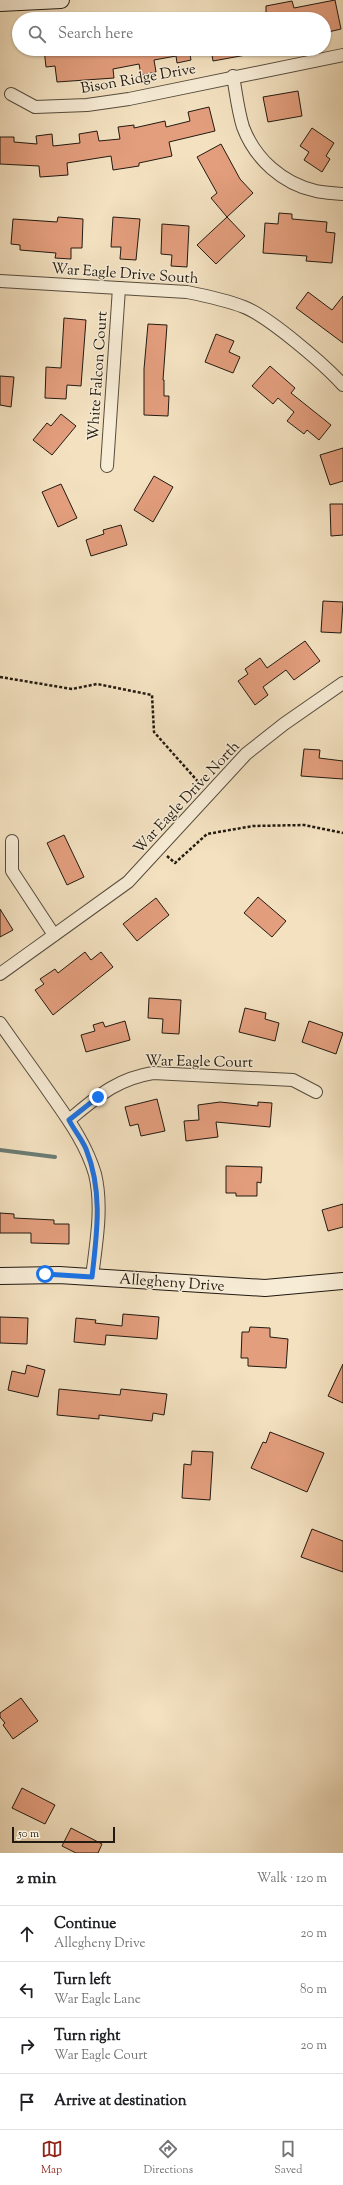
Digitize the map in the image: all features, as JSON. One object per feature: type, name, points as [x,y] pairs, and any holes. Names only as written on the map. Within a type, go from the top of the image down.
[{"type":"street","points":[[0,3],[61,0]]},
{"type":"street","name":"Bison Ridge Drive","points":[[11,94],[35,107],[88,105],[129,99],[233,76],[343,55]]},
{"type":"street","points":[[233,76],[243,127],[252,146],[265,162],[281,177],[298,186],[317,192],[343,194]]},
{"type":"street","name":"War Eagle Drive South","points":[[0,281],[187,292],[212,297],[245,307],[270,322],[307,351],[343,384]]},
{"type":"street","name":"White Falcon Court","points":[[107,466],[119,288]]},
{"type":"street","name":"War Eagle Drive North","points":[[0,974],[128,882],[246,754],[259,742],[343,683]]},
{"type":"street","points":[[12,841],[12,871],[54,935]]},
{"type":"street","points":[[0,1023],[69,1120],[85,1148],[96,1181],[98,1220],[92,1277]]},
{"type":"street","name":"War Eagle Court","points":[[69,1120],[118,1083],[133,1077],[153,1073],[293,1080],[316,1092]]},
{"type":"street","name":"Allegheny Drive","points":[[0,1276],[45,1274],[265,1288],[343,1281]]},
{"type":"path","points":[[0,677],[72,689],[97,684],[152,695],[154,732],[209,794]]},
{"type":"path","points":[[159,850],[175,863],[207,834],[253,826],[304,825],[343,833]]},
{"type":"building","points":[[335,0],[341,29],[331,31],[331,12],[266,12],[266,6],[292,1],[294,8]]},
{"type":"building","points":[[45,56],[176,56],[154,60],[156,72],[141,75],[139,64],[113,69],[114,78],[57,82],[55,66],[46,67]]},
{"type":"building","points":[[176,56],[190,56],[191,60],[177,63]]},
{"type":"building","points":[[212,56],[240,56],[213,61]]},
{"type":"building","points":[[298,91],[302,116],[268,122],[263,97]]},
{"type":"building","points":[[209,107],[215,131],[169,142],[172,156],[139,163],[139,166],[113,170],[111,156],[67,163],[68,175],[40,177],[39,166],[0,164],[0,137],[14,137],[14,142],[37,144],[36,136],[52,134],[53,146],[80,143],[79,134],[97,131],[99,141],[120,139],[118,127],[134,125],[134,128],[165,121],[166,127],[190,121],[188,112]]},
{"type":"building","points":[[312,128],[334,143],[326,156],[330,159],[322,172],[304,160],[309,152],[300,146]]},
{"type":"building","points":[[221,144],[240,179],[253,193],[227,217],[211,198],[217,193],[197,157]]},
{"type":"building","points":[[279,213],[292,214],[292,219],[327,222],[326,232],[335,233],[332,263],[306,261],[307,256],[263,253],[265,223],[278,224]]},
{"type":"building","points":[[58,217],[83,219],[82,248],[71,248],[71,259],[55,258],[56,253],[20,250],[20,245],[11,244],[13,219],[57,222]]},
{"type":"building","points":[[113,217],[140,219],[136,260],[120,259],[121,247],[111,247]]},
{"type":"building","points":[[227,217],[245,236],[216,264],[197,245]]},
{"type":"building","points":[[162,224],[189,226],[187,267],[171,266],[172,255],[161,254]]},
{"type":"building","points":[[308,292],[332,310],[343,296],[343,343],[296,308]]},
{"type":"building","points":[[64,318],[86,320],[81,386],[67,385],[66,399],[45,398],[46,367],[61,368]]},
{"type":"building","points":[[148,324],[167,325],[163,380],[164,396],[169,396],[168,416],[144,415],[144,369]]},
{"type":"building","points":[[216,334],[234,341],[229,352],[240,357],[233,373],[205,362]]},
{"type":"building","points":[[270,366],[295,388],[291,393],[331,425],[319,440],[307,430],[304,434],[287,421],[294,412],[278,398],[273,404],[252,386]]},
{"type":"building","points":[[0,376],[14,377],[11,407],[0,405]]},
{"type":"building","points":[[61,414],[76,426],[52,455],[33,440],[47,423],[51,426]]},
{"type":"building","points":[[343,448],[343,481],[330,485],[320,455]]},
{"type":"building","points":[[154,476],[173,487],[153,522],[134,510]]},
{"type":"building","points":[[61,484],[77,518],[58,527],[42,492]]},
{"type":"building","points":[[330,504],[343,504],[343,535],[331,536]]},
{"type":"building","points":[[121,525],[127,545],[91,556],[86,540],[104,534],[103,530]]},
{"type":"building","points":[[323,601],[343,602],[341,633],[321,632]]},
{"type":"building","points":[[305,641],[320,661],[294,680],[286,670],[263,687],[268,695],[255,705],[238,681],[248,674],[245,669],[260,658],[267,668]]},
{"type":"building","points":[[304,749],[320,750],[319,758],[343,761],[343,779],[301,776]]},
{"type":"building","points":[[64,835],[84,877],[67,885],[47,843]]},
{"type":"building","points":[[258,897],[286,921],[272,937],[244,913]]},
{"type":"building","points":[[156,898],[169,915],[137,941],[123,924]]},
{"type":"building","points":[[0,909],[13,930],[0,937]]},
{"type":"building","points":[[85,952],[91,960],[101,952],[113,967],[53,1015],[35,990],[44,984],[40,979],[55,969],[58,973]]},
{"type":"building","points":[[149,998],[181,1000],[179,1034],[162,1033],[163,1019],[148,1018]]},
{"type":"building","points":[[245,1008],[266,1013],[265,1019],[279,1023],[275,1041],[239,1032]]},
{"type":"building","points":[[125,1021],[130,1040],[86,1052],[81,1035],[95,1031],[93,1025],[103,1022],[105,1027]]},
{"type":"building","points":[[309,1021],[343,1033],[336,1054],[302,1042]]},
{"type":"building","points":[[157,1099],[165,1131],[141,1136],[138,1124],[130,1126],[125,1107]]},
{"type":"building","points":[[220,1102],[258,1106],[258,1102],[272,1103],[270,1127],[216,1122],[218,1137],[186,1141],[184,1121],[199,1120],[198,1105]]},
{"type":"building","points":[[226,1166],[262,1167],[261,1183],[257,1182],[257,1196],[236,1196],[236,1193],[226,1193]]},
{"type":"building","points":[[343,1204],[343,1227],[328,1231],[322,1210]]},
{"type":"building","points":[[0,1213],[14,1214],[14,1218],[54,1220],[54,1224],[69,1224],[69,1244],[31,1243],[31,1233],[0,1233]]},
{"type":"building","points":[[123,1314],[159,1317],[157,1339],[106,1335],[105,1345],[74,1342],[76,1318],[96,1320],[95,1323],[122,1326]]},
{"type":"building","points":[[0,1317],[28,1318],[27,1344],[0,1343]]},
{"type":"building","points":[[250,1327],[270,1328],[270,1337],[288,1339],[286,1368],[248,1366],[248,1358],[241,1358],[242,1332],[249,1332]]},
{"type":"building","points":[[343,1364],[343,1403],[328,1396]]},
{"type":"building","points":[[27,1365],[45,1370],[38,1397],[8,1390],[12,1371],[25,1374]]},
{"type":"building","points":[[59,1389],[120,1395],[121,1389],[167,1394],[164,1415],[153,1413],[152,1421],[99,1415],[99,1419],[57,1415]]},
{"type":"building","points":[[270,1432],[324,1453],[307,1492],[251,1468],[263,1442],[266,1443]]},
{"type":"building","points":[[192,1451],[213,1452],[210,1500],[182,1498],[184,1464],[191,1465]]},
{"type":"building","points":[[312,1529],[343,1541],[343,1572],[301,1557]]},
{"type":"building","points":[[21,1698],[38,1721],[13,1739],[3,1725],[5,1723],[0,1717],[0,1713]]},
{"type":"building","points":[[22,1788],[55,1805],[45,1824],[12,1808]]},
{"type":"building","points":[[71,1828],[102,1844],[98,1853],[76,1853],[62,1846]]},
{"type":"waterway","points":[[0,1150],[55,1157]]},
{"type":"route","points":[[45,1274],[92,1277],[98,1220],[98,1195],[95,1175],[85,1148],[69,1120],[98,1097]]}]
